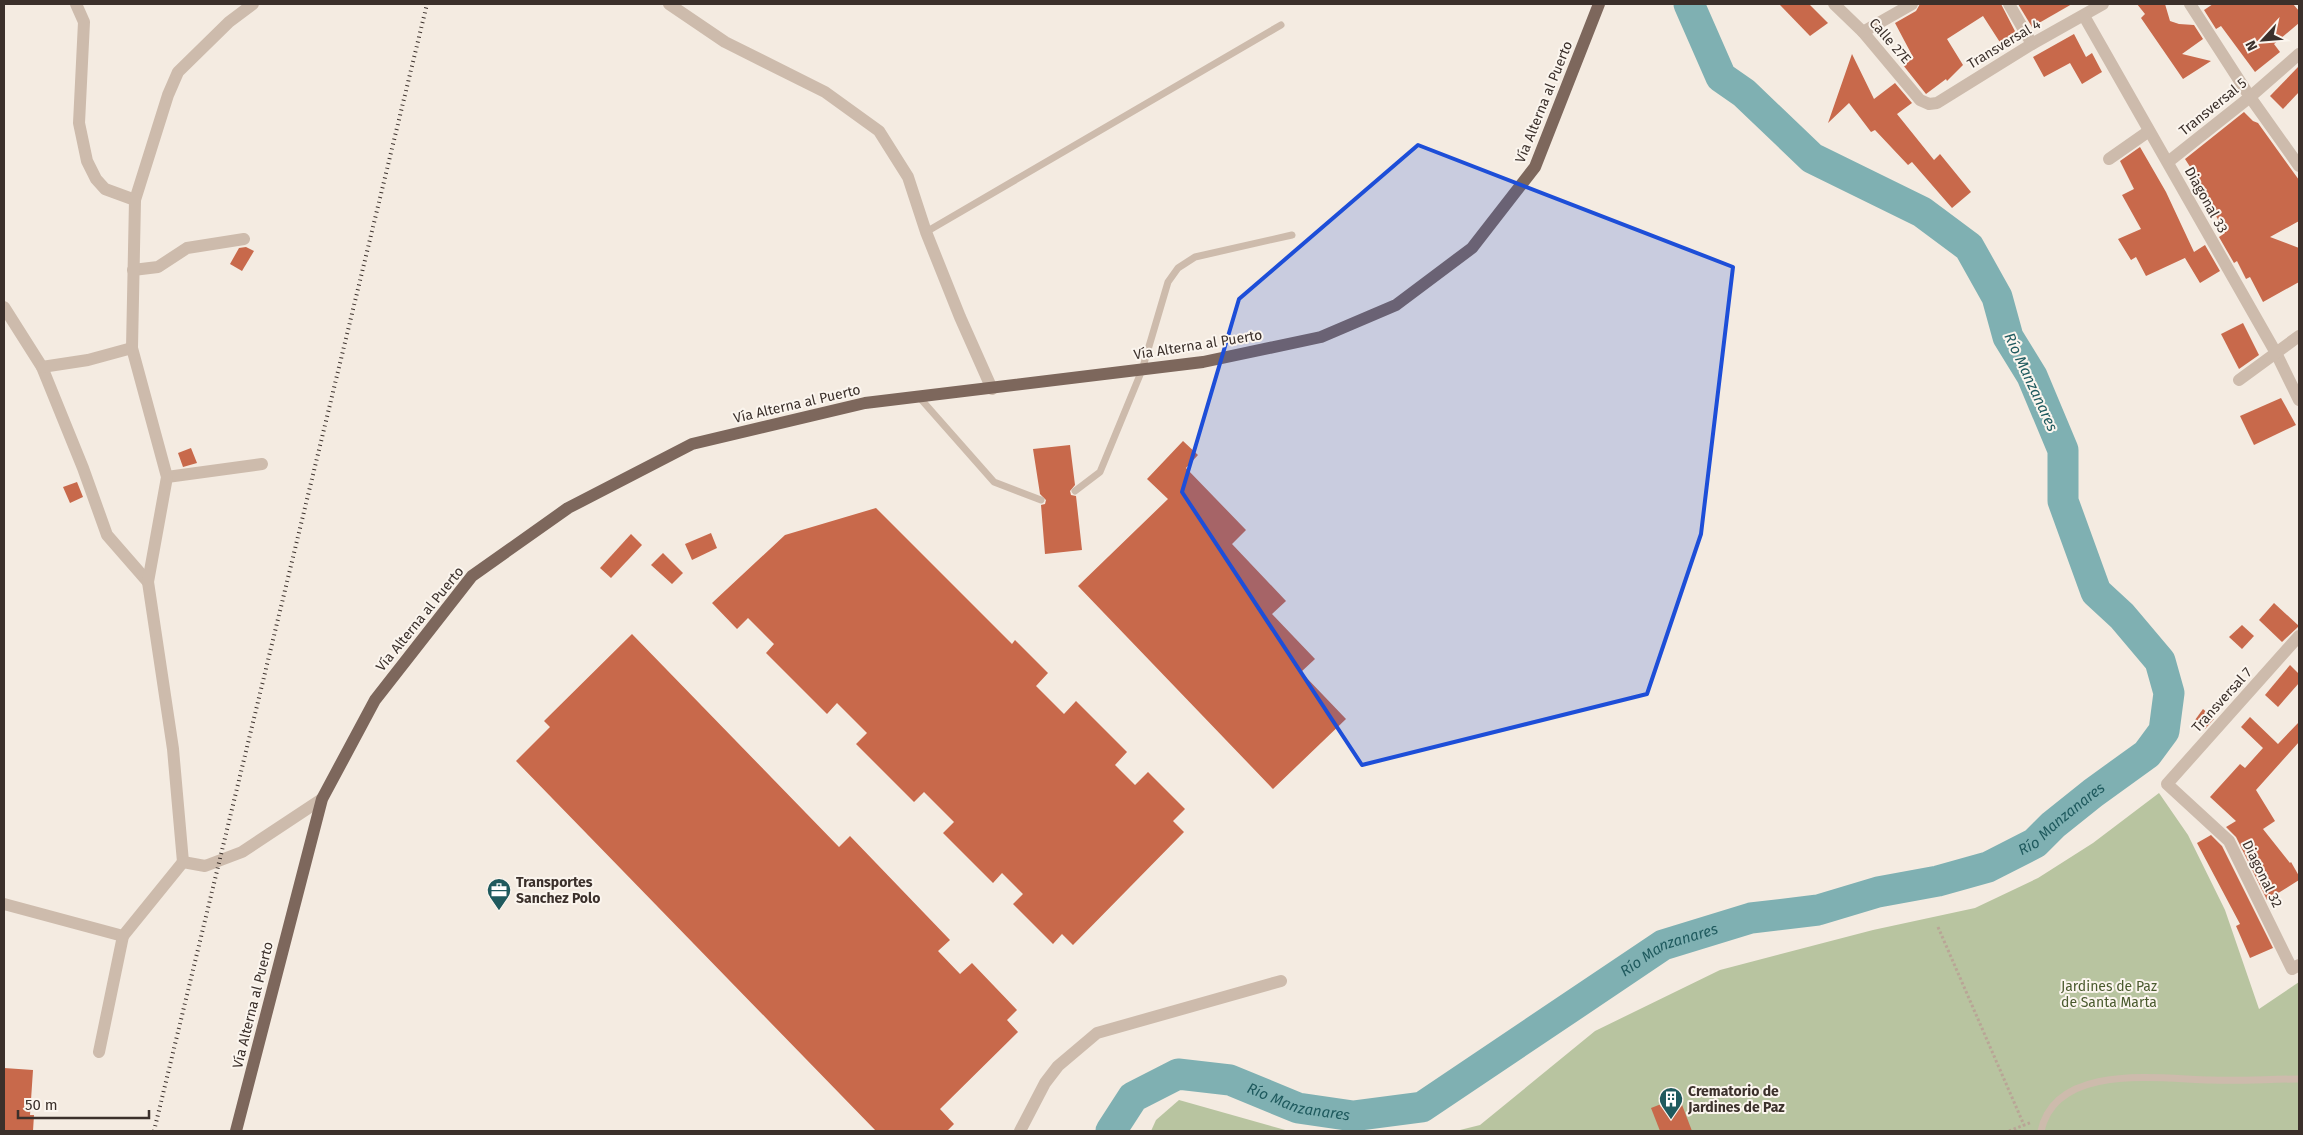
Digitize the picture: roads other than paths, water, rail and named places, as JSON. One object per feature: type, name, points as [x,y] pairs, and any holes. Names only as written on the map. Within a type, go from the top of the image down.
[{"type":"main road","name":"Vía Alterna al Puerto","points":[[236,1131],[322,798],[375,700],[472,576],[568,508],[692,444],[865,403],[1203,362],[1321,337],[1396,305],[1472,248],[1535,167],[1600,4]]},
{"type":"street","points":[[76,4],[84,22],[78,123],[86,161],[96,179],[105,189],[134,200]]},
{"type":"street","points":[[99,1052],[123,936],[183,862],[173,749],[148,582],[167,477],[132,348],[134,200],[168,95],[178,72],[229,22],[253,4]]},
{"type":"street","points":[[669,4],[725,42],[825,92],[878,131],[908,177],[926,232],[960,317],[992,389]]},
{"type":"street","name":"Calle 27E","points":[[1834,4],[1863,32],[1920,100]]},
{"type":"street","points":[[1863,32],[1912,4]]},
{"type":"street","points":[[2009,4],[2032,44]]},
{"type":"street","name":"Transversal 4","points":[[1920,100],[1929,104],[1937,103],[2032,44],[2103,4]]},
{"type":"street","points":[[2190,4],[2250,97],[2299,166]]},
{"type":"street","name":"Diagonal 33","points":[[2084,16],[2276,353],[2299,400]]},
{"type":"street","name":"Transversal 5","points":[[2168,162],[2250,97],[2299,54]]},
{"type":"street","points":[[2109,159],[2149,131]]},
{"type":"street","points":[[133,270],[158,267],[186,248],[244,239]]},
{"type":"street","points":[[4,308],[42,367],[83,468],[107,535],[148,582]]},
{"type":"street","points":[[2239,380],[2299,336]]},
{"type":"street","points":[[42,367],[88,360],[132,348]]},
{"type":"street","points":[[167,477],[262,464]]},
{"type":"street","name":"Transversal 7","points":[[2167,784],[2299,636]]},
{"type":"street","name":"Diagonal 32","points":[[2167,784],[2229,841],[2296,967]]},
{"type":"street","points":[[183,862],[205,866],[242,852],[322,798]]},
{"type":"street","points":[[4,904],[123,936]]},
{"type":"street","points":[[1020,1131],[1045,1083],[1058,1066],[1097,1033],[1281,981]]},
{"type":"lane","points":[[926,232],[1281,25]]},
{"type":"lane","points":[[1076,491],[1100,472],[1142,370],[1168,282],[1178,268],[1195,257],[1292,235]]},
{"type":"lane","points":[[919,397],[994,482],[1041,500]]},
{"type":"lane","points":[[2041,1131],[2044,1117],[2062,1097],[2090,1083],[2126,1077],[2225,1081],[2299,1079]]},
{"type":"waterway","name":"Río Manzanares","points":[[1111,1131],[1133,1097],[1178,1074],[1230,1080],[1298,1108],[1353,1116],[1422,1107],[1663,945],[1751,918],[1818,910],[1878,892],[1938,881],[1988,867],[2035,843],[2053,825],[2093,793],[2147,754],[2164,731],[2169,693],[2160,661],[2122,616],[2096,592],[2063,501],[2063,450],[2032,376],[2008,337],[1997,297],[1969,247],[1922,212],[1812,158],[1744,93],[1721,77],[1689,4]]},
{"type":"railway","points":[[154,1131],[427,4]]},
{"type":"place","name":"Transportes Sanchez Polo","points":[[499,911]]},
{"type":"place","name":"Crematorio de Jardines de Paz","points":[[1671,1120]]},
{"type":"park label","name":"Jardines de Paz de Santa Marta","points":[[2109,994]]}]
